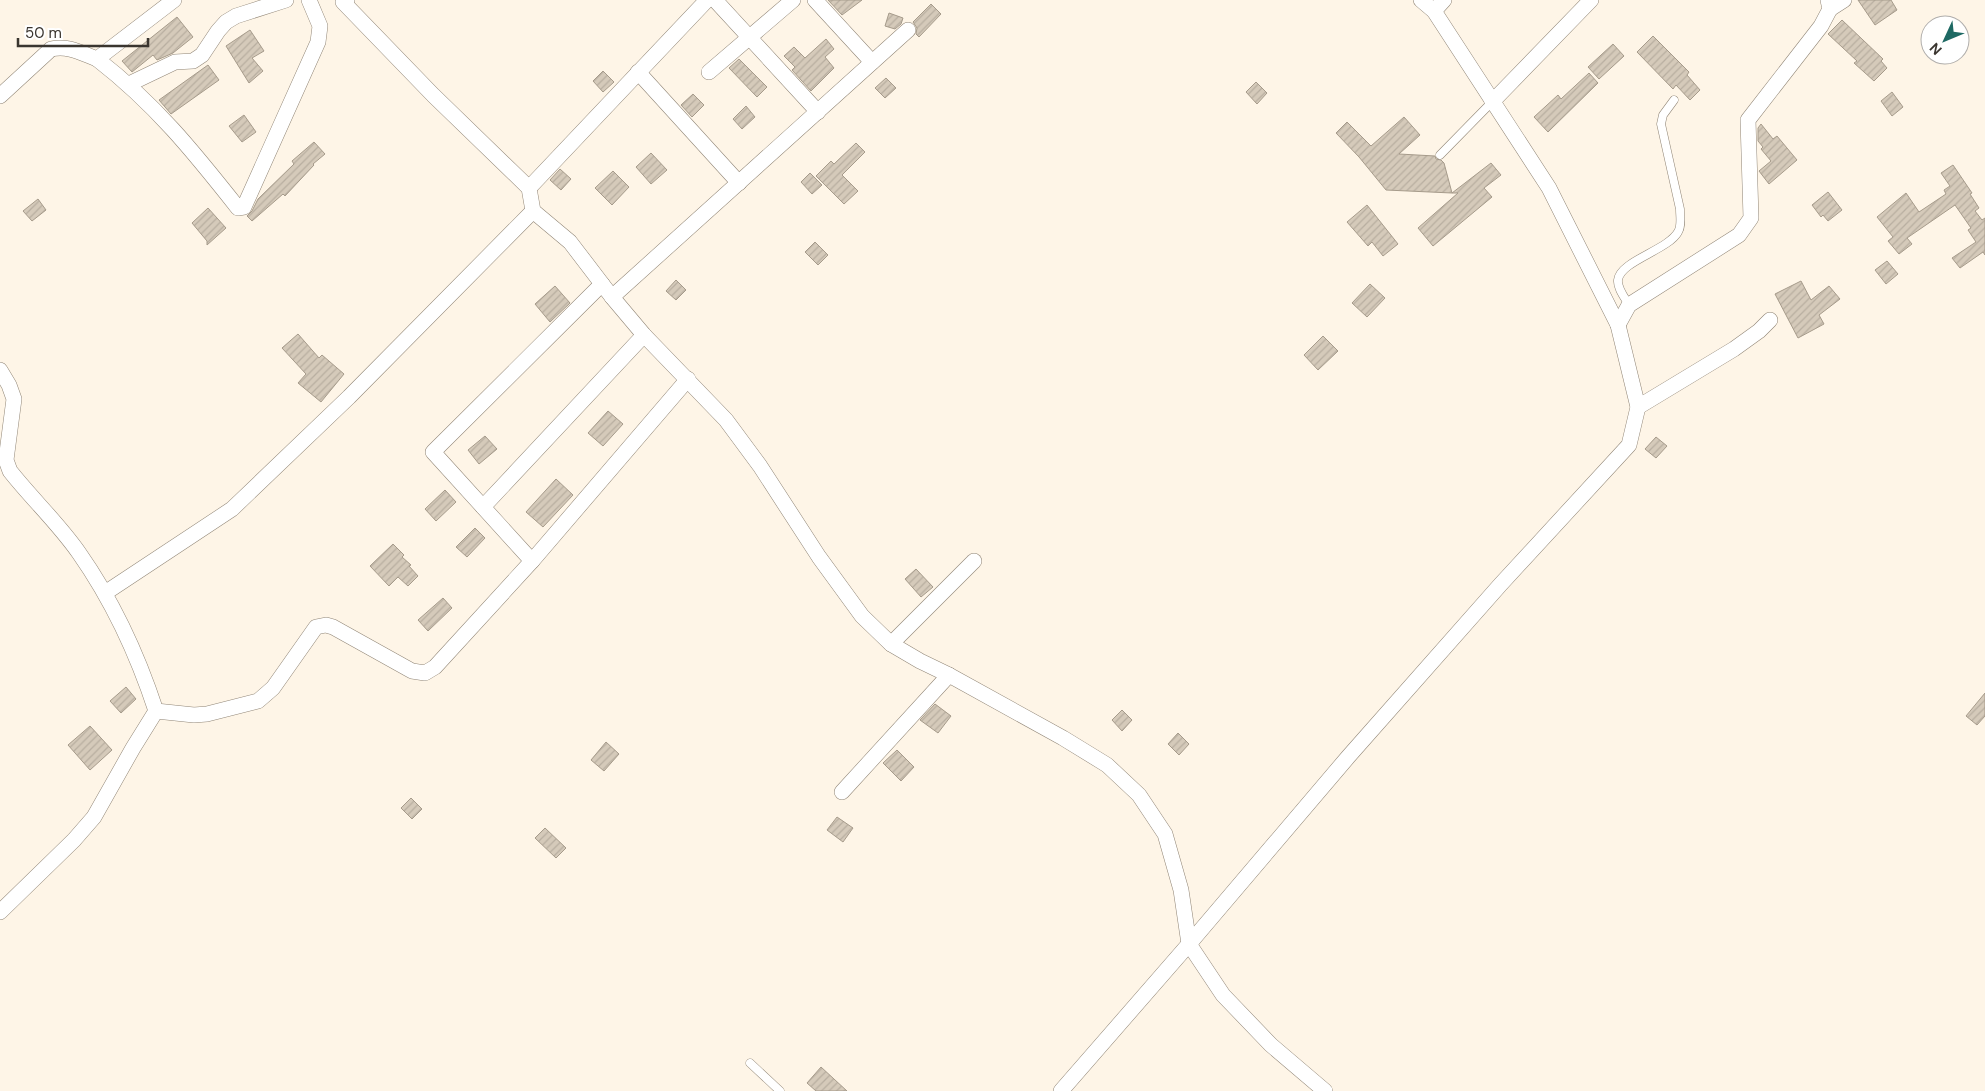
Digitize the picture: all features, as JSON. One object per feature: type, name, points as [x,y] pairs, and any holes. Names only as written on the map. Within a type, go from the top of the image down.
[{"type":"street","points":[[97,59],[174,0]]},
{"type":"street","points":[[129,84],[175,62],[193,61],[202,55],[226,22],[236,16],[286,0]]},
{"type":"street","points":[[0,96],[51,49],[61,47],[74,49],[97,59],[129,84],[174,130],[238,208],[242,208],[318,42],[320,26],[309,0]]},
{"type":"street","points":[[528,188],[707,0]]},
{"type":"street","points":[[715,0],[818,112]]},
{"type":"street","points":[[709,72],[793,0]]},
{"type":"street","points":[[815,0],[872,62]]},
{"type":"street","points":[[1061,1091],[1368,734],[1500,584],[1629,445],[1638,407],[1618,325],[1549,188],[1492,102],[1439,5],[1420,0]]},
{"type":"street","points":[[1492,102],[1591,0]]},
{"type":"street","points":[[1618,325],[1629,305],[1739,235],[1751,218],[1748,120],[1821,26],[1829,5],[1844,0]]},
{"type":"street","points":[[343,1],[433,95],[528,188],[533,211],[570,242],[644,335],[726,420],[760,466],[820,557],[862,616],[891,644],[1107,764],[1139,795],[1165,834],[1181,890],[1189,944],[1223,995],[1272,1045],[1325,1091]]},
{"type":"street","points":[[612,297],[908,30]]},
{"type":"street","points":[[638,72],[739,183]]},
{"type":"street","points":[[105,593],[232,509],[349,397],[533,211]]},
{"type":"street","points":[[532,561],[433,452],[602,284]]},
{"type":"street","points":[[1638,407],[1734,349],[1759,331],[1770,320]]},
{"type":"street","points":[[483,507],[644,335]]},
{"type":"street","points":[[0,370],[10,385],[14,399],[3,458],[10,471],[78,551],[105,593],[143,675],[156,711]]},
{"type":"street","points":[[156,711],[194,716],[258,701],[273,688],[316,627],[326,625],[333,627],[412,671],[425,673],[435,667],[532,561],[688,379]]},
{"type":"street","points":[[891,644],[974,561]]},
{"type":"street","points":[[842,792],[949,675]]},
{"type":"street","points":[[0,912],[74,840],[94,817],[156,711]]},
{"type":"lane","points":[[1629,305],[1618,286],[1618,278],[1623,270],[1668,242],[1678,232],[1681,223],[1661,124],[1663,115],[1674,100]]},
{"type":"lane","points":[[1440,155],[1492,102]]},
{"type":"lane","points":[[750,1063],[780,1091]]},
{"type":"building","points":[[828,0],[862,0],[842,15]]},
{"type":"building","points":[[1858,0],[1891,0],[1897,10],[1875,25]]},
{"type":"building","points":[[931,4],[941,14],[919,37],[916,34],[917,28],[913,22]]},
{"type":"building","points":[[889,13],[903,18],[901,24],[895,29],[885,26]]},
{"type":"building","points":[[177,17],[193,37],[173,53],[157,60],[153,55],[132,72],[122,61]]},
{"type":"building","points":[[1842,20],[1883,59],[1881,61],[1887,68],[1874,81],[1854,63],[1857,61],[1828,34]]},
{"type":"building","points":[[250,30],[264,51],[252,58],[263,71],[249,83],[226,46]]},
{"type":"building","points":[[1653,36],[1689,72],[1687,75],[1700,90],[1690,100],[1676,85],[1673,89],[1637,52]]},
{"type":"building","points":[[826,39],[834,49],[825,57],[834,68],[811,91],[792,70],[795,67],[784,56],[794,47],[805,58]]},
{"type":"building","points":[[1613,44],[1624,56],[1599,79],[1588,67]]},
{"type":"building","points":[[739,59],[767,87],[757,97],[729,68]]},
{"type":"building","points":[[208,65],[219,80],[171,114],[159,100]]},
{"type":"building","points":[[603,71],[614,82],[603,92],[593,81]]},
{"type":"building","points":[[1589,73],[1598,83],[1548,132],[1534,117],[1558,95],[1561,99]]},
{"type":"building","points":[[886,78],[896,88],[885,98],[875,88]]},
{"type":"building","points":[[1256,82],[1267,93],[1257,104],[1246,92]]},
{"type":"building","points":[[1892,92],[1903,107],[1892,116],[1881,101]]},
{"type":"building","points":[[693,94],[704,105],[692,117],[681,105]]},
{"type":"building","points":[[746,106],[755,117],[742,129],[733,119]]},
{"type":"building","points":[[244,115],[256,132],[242,142],[229,126]]},
{"type":"building","points":[[1404,117],[1420,135],[1399,154],[1435,156],[1436,159],[1441,160],[1444,163],[1452,193],[1386,190],[1336,133],[1347,122],[1371,146]]},
{"type":"building","points":[[1761,124],[1773,139],[1777,136],[1797,160],[1769,184],[1759,171],[1771,161],[1761,149],[1763,147],[1758,141],[1758,128]]},
{"type":"building","points":[[314,142],[325,154],[313,164],[285,196],[283,194],[252,221],[247,216],[258,199],[294,164],[292,161]]},
{"type":"building","points":[[856,143],[865,152],[842,175],[858,191],[844,204],[816,176],[831,161],[834,164]]},
{"type":"building","points":[[651,153],[667,170],[651,184],[636,167]]},
{"type":"building","points":[[1491,163],[1501,175],[1484,188],[1492,197],[1433,246],[1418,228],[1458,193],[1452,193]]},
{"type":"building","points":[[1953,165],[1972,193],[1970,194],[1979,208],[1975,211],[1982,220],[1985,218],[1985,255],[1983,252],[1960,268],[1952,258],[1976,242],[1968,230],[1971,228],[1955,205],[1907,238],[1912,244],[1899,254],[1888,241],[1893,237],[1877,217],[1906,193],[1919,212],[1946,194],[1944,190],[1950,186],[1941,173]]},
{"type":"building","points":[[560,169],[571,179],[561,190],[550,180]]},
{"type":"building","points":[[613,171],[629,187],[612,205],[595,188]]},
{"type":"building","points":[[810,173],[822,185],[812,194],[801,182]]},
{"type":"building","points":[[1828,192],[1842,210],[1828,221],[1823,215],[1821,217],[1812,205]]},
{"type":"building","points":[[38,199],[46,210],[32,221],[23,211]]},
{"type":"building","points":[[1367,205],[1398,244],[1383,256],[1372,242],[1368,246],[1347,222]]},
{"type":"building","points":[[208,208],[226,228],[207,245],[207,241],[192,223]]},
{"type":"building","points":[[815,242],[828,255],[818,265],[805,252]]},
{"type":"building","points":[[1887,261],[1898,274],[1886,284],[1875,270]]},
{"type":"building","points":[[676,280],[686,290],[676,300],[666,291]]},
{"type":"building","points":[[1801,281],[1811,300],[1829,286],[1840,299],[1819,315],[1824,324],[1798,338],[1775,294]]},
{"type":"building","points":[[1370,284],[1385,298],[1367,317],[1352,303]]},
{"type":"building","points":[[555,286],[570,303],[550,322],[535,304]]},
{"type":"building","points":[[298,334],[319,358],[322,355],[344,374],[321,402],[298,383],[306,374],[282,348]]},
{"type":"building","points":[[1323,336],[1338,351],[1318,370],[1304,355]]},
{"type":"building","points":[[608,411],[623,424],[603,446],[588,433]]},
{"type":"building","points":[[485,436],[497,449],[479,464],[468,450]]},
{"type":"building","points":[[1656,437],[1667,446],[1656,458],[1645,449]]},
{"type":"building","points":[[556,479],[573,495],[543,527],[526,512]]},
{"type":"building","points":[[445,490],[456,502],[436,521],[425,509]]},
{"type":"building","points":[[475,528],[485,538],[467,557],[456,547]]},
{"type":"building","points":[[393,544],[404,555],[402,557],[411,565],[409,566],[418,576],[408,586],[398,577],[389,586],[370,566]]},
{"type":"building","points":[[916,569],[933,587],[921,597],[905,579]]},
{"type":"building","points":[[443,598],[452,608],[428,631],[418,620]]},
{"type":"building","points":[[126,687],[136,699],[121,713],[110,701]]},
{"type":"building","points":[[1985,693],[1985,716],[1977,725],[1966,716]]},
{"type":"building","points":[[935,704],[951,716],[938,733],[920,720]]},
{"type":"building","points":[[1122,710],[1132,720],[1122,731],[1112,720]]},
{"type":"building","points":[[90,726],[112,750],[90,770],[68,745]]},
{"type":"building","points":[[1178,733],[1189,744],[1179,755],[1168,744]]},
{"type":"building","points":[[606,742],[619,754],[604,771],[591,760]]},
{"type":"building","points":[[897,750],[914,767],[901,781],[883,763]]},
{"type":"building","points":[[411,798],[422,809],[412,819],[401,808]]},
{"type":"building","points":[[837,817],[853,828],[843,842],[827,830]]},
{"type":"building","points":[[545,828],[566,848],[556,858],[535,838]]},
{"type":"building","points":[[821,1067],[847,1091],[816,1091],[807,1083]]}]
